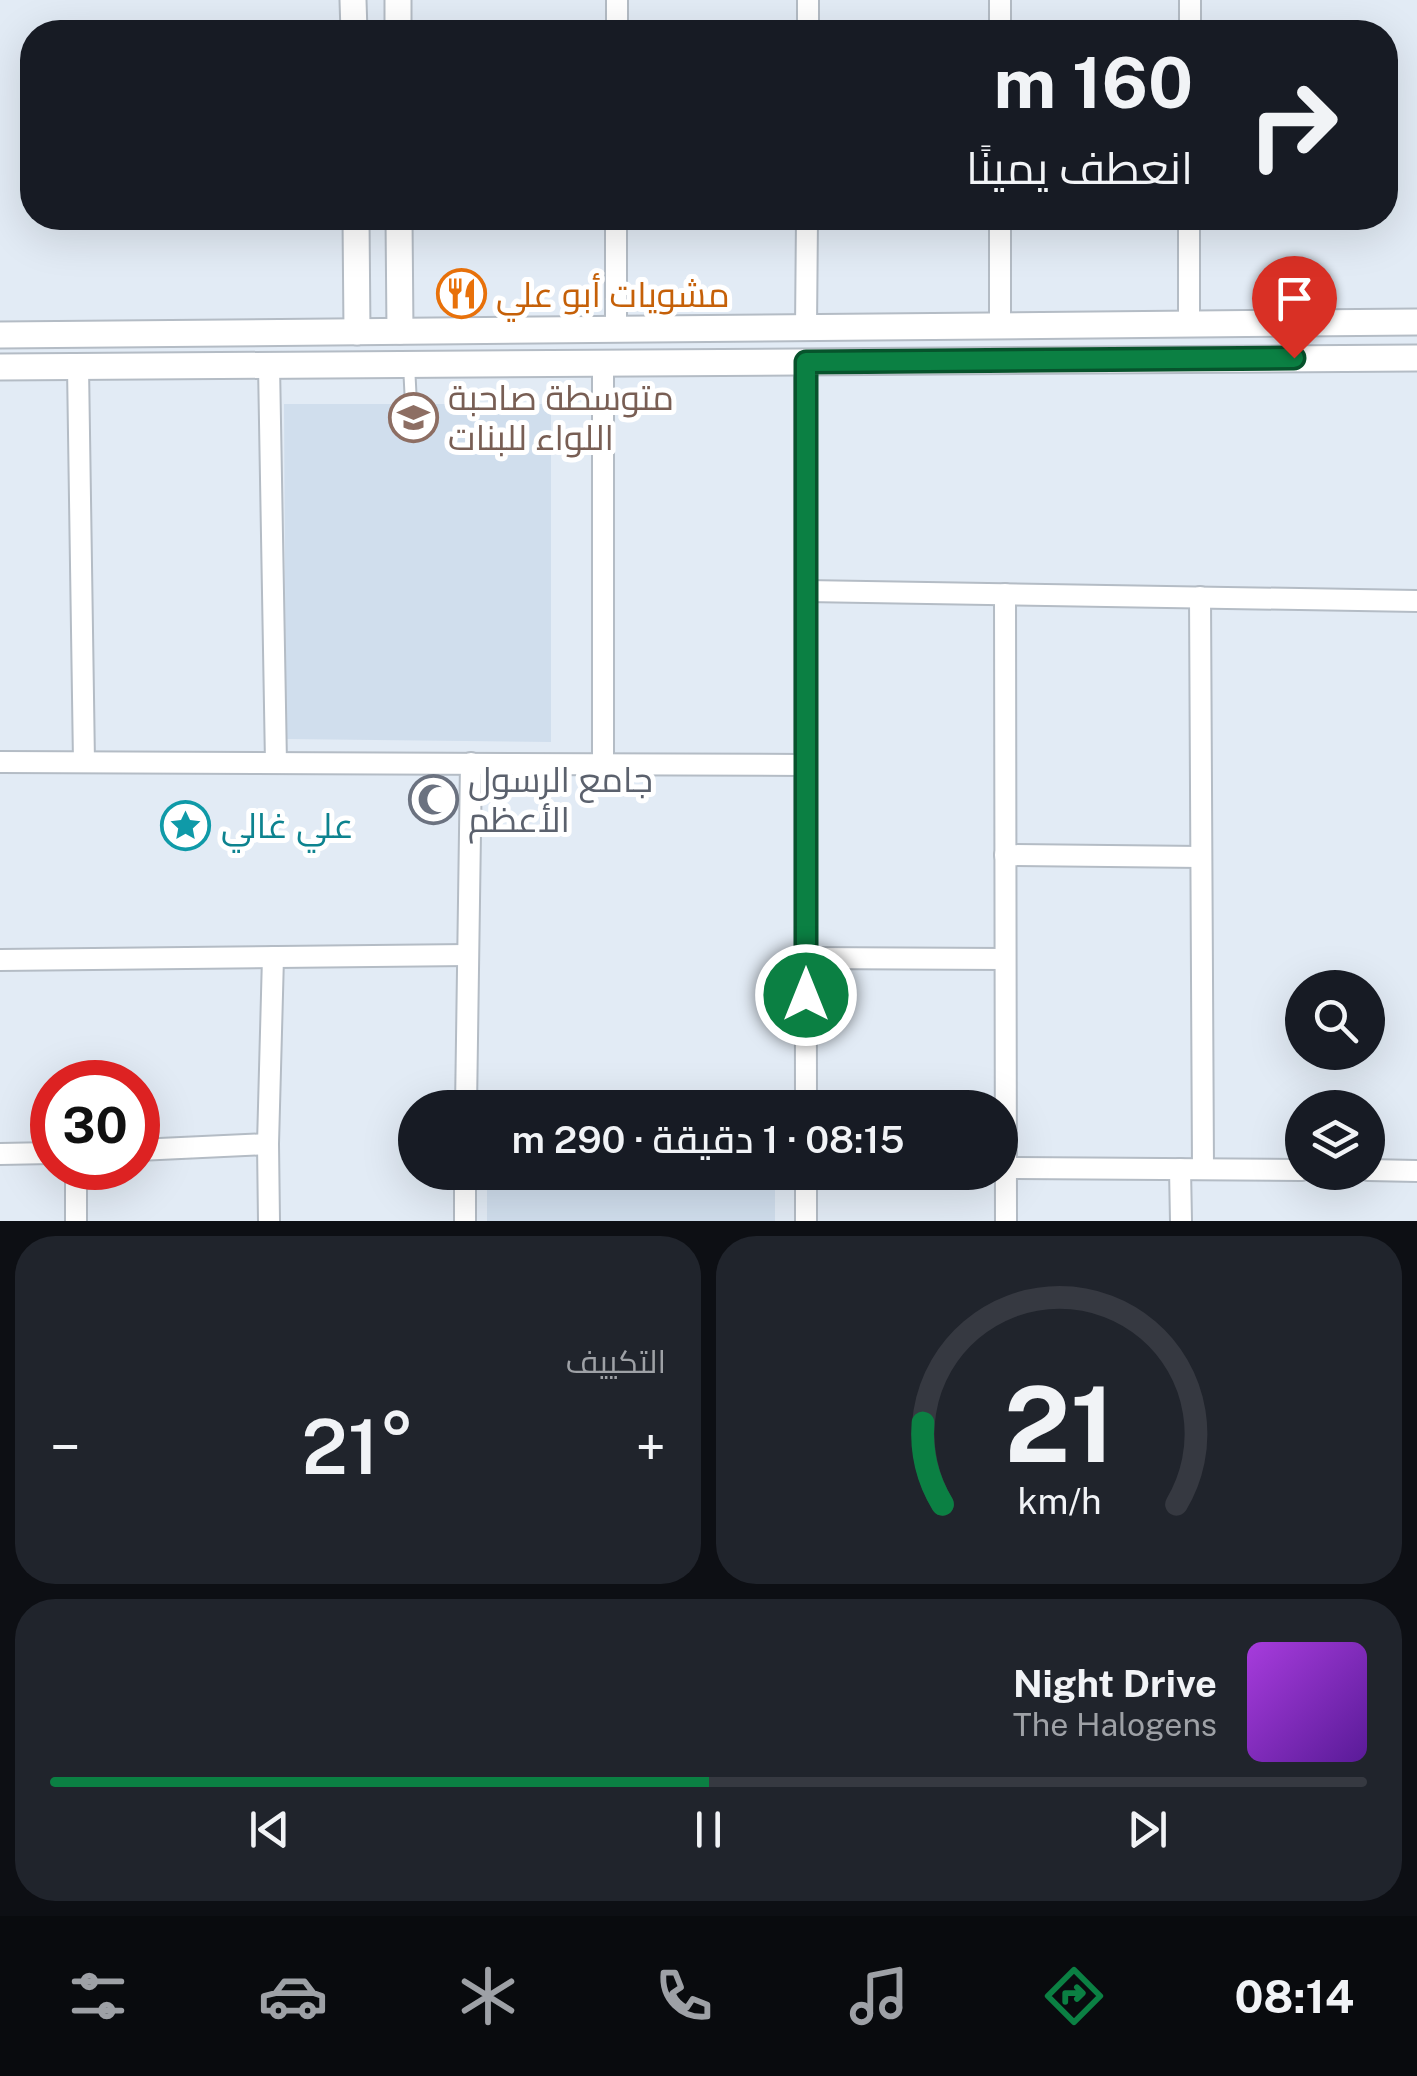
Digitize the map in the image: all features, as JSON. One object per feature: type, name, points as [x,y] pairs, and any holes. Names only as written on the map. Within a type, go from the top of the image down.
[{"type":"street","points":[[356,230],[358,332]]},
{"type":"street","points":[[399,230],[400,332]]},
{"type":"street","points":[[616,230],[616,330]]},
{"type":"street","points":[[806,230],[806,328]]},
{"type":"street","points":[[1000,230],[1000,326]]},
{"type":"street","points":[[1190,230],[1190,324]]},
{"type":"street","points":[[0,335],[1417,322]]},
{"type":"street","points":[[1368,323],[1370,358]]},
{"type":"street","points":[[705,329],[705,362]]},
{"type":"street","points":[[0,367],[1417,358]]},
{"type":"street","points":[[806,362],[806,1090]]},
{"type":"street","points":[[269,365],[276,763]]},
{"type":"street","points":[[603,764],[604,365]]},
{"type":"street","points":[[78,366],[84,762]]},
{"type":"street","points":[[806,591],[1417,601]]},
{"type":"street","points":[[1005,594],[1006,1090]]},
{"type":"street","points":[[1200,597],[1202,1169]]},
{"type":"street","points":[[0,762],[806,765]]},
{"type":"street","points":[[466,1090],[470,763]]},
{"type":"street","points":[[1005,855],[1201,857]]},
{"type":"street","points":[[0,960],[468,955]]},
{"type":"street","points":[[269,1221],[274,957]]},
{"type":"street","points":[[806,958],[1005,959]]},
{"type":"street","points":[[160,1149],[268,1144]]},
{"type":"street","points":[[0,1154],[30,1153]]},
{"type":"street","points":[[1018,1168],[1285,1170]]},
{"type":"street","points":[[1180,1169],[1181,1221]]},
{"type":"street","points":[[1385,1170],[1417,1171]]},
{"type":"street","points":[[76,1190],[76,1221]]},
{"type":"street","points":[[464,1221],[465,1190]]},
{"type":"street","points":[[806,1190],[806,1221]]},
{"type":"street","points":[[1006,1190],[1006,1221]]},
{"type":"lane","points":[[409,365],[411,404]]},
{"type":"shaded area","points":[[284,404],[551,404],[551,742],[286,739]]},
{"type":"shaded area","points":[[487,1190],[775,1190],[775,1221],[487,1221]]},
{"type":"place","name":"مشويات أبو علي","points":[[461,294]]},
{"type":"place","name":"متوسطة صاحبة اللواء للبنات","points":[[413,417]]},
{"type":"place","name":"جامع الرسول الأعظم","points":[[433,799]]},
{"type":"place","name":"علي غالي","points":[[186,825]]},
{"type":"route","points":[[806,995],[806,362],[1294,358]]}]
